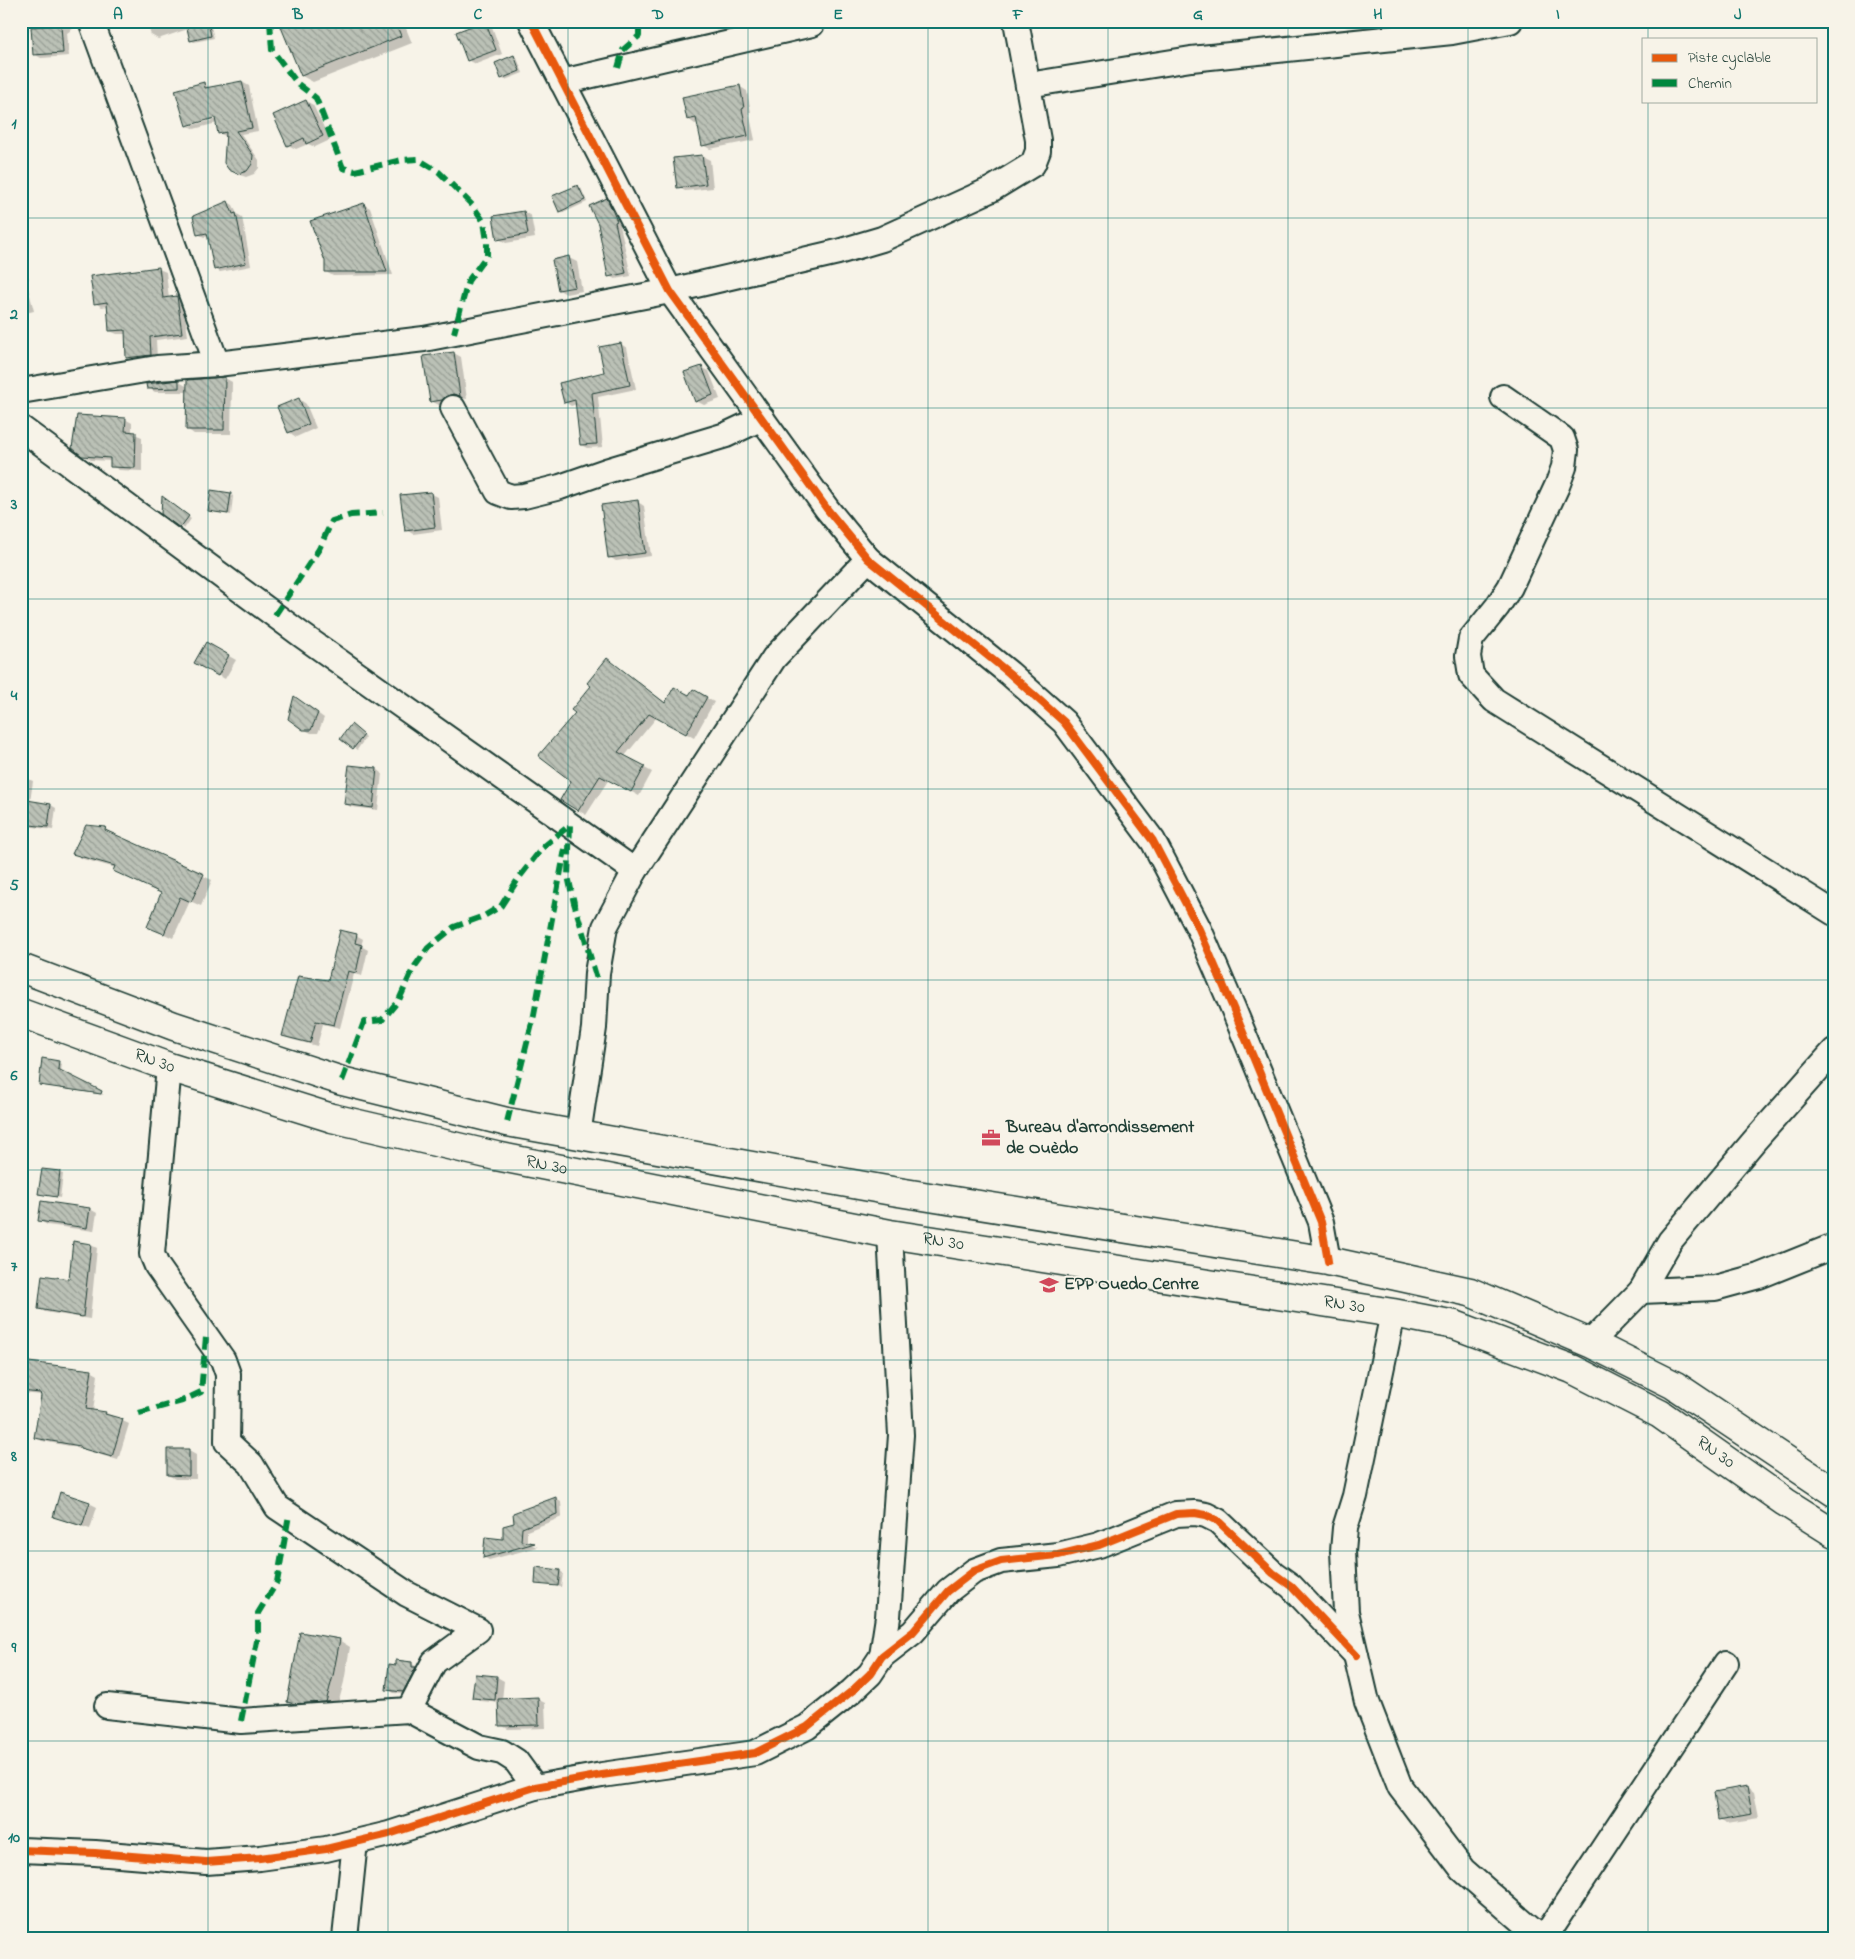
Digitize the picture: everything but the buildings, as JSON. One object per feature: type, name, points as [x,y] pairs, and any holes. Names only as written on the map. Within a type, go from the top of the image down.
[{"type":"main road","name":"RN 30","points":[[21,968],[174,1026],[342,1081],[506,1122],[902,1193],[1328,1261],[1470,1292],[1590,1343],[1674,1385],[1834,1492]]},
{"type":"main road","name":"RN 30","points":[[21,1013],[169,1067],[332,1118],[496,1156],[890,1234],[1393,1313],[1455,1325],[1572,1369],[1660,1414],[1778,1497],[1834,1533]]},
{"type":"street","points":[[90,21],[217,364]]},
{"type":"street","points":[[531,21],[670,291],[827,509],[868,559],[1008,673],[1064,722],[1153,841],[1199,929],[1234,1008],[1321,1222],[1328,1261]]},
{"type":"street","points":[[21,392],[157,368],[217,364],[424,339],[670,291],[838,252],[882,239],[992,189],[1033,164],[1038,151],[1038,140],[1016,21]]},
{"type":"street","points":[[1028,85],[1191,59],[1451,26],[1510,21]]},
{"type":"street","points":[[562,82],[812,24]]},
{"type":"street","points":[[1503,396],[1562,438],[1566,450],[1564,467],[1557,486],[1510,586],[1497,607],[1471,639],[1468,656],[1472,675],[1494,700],[1834,913]]},
{"type":"street","points":[[453,408],[498,492],[511,497],[524,496],[560,487],[606,471],[726,435],[762,418]]},
{"type":"street","points":[[21,428],[303,636],[635,871]]},
{"type":"street","points":[[578,1135],[594,1028],[597,973],[605,927],[635,871],[774,658],[868,559]]},
{"type":"street","points":[[1590,1343],[1641,1291],[1670,1241],[1754,1141],[1834,1051]]},
{"type":"street","points":[[169,1067],[152,1254],[157,1266],[223,1360],[228,1374],[227,1442],[251,1464],[278,1507],[407,1594],[478,1630],[434,1662],[409,1710]]},
{"type":"street","points":[[882,1656],[888,1617],[901,1435],[890,1234]]},
{"type":"street","points":[[1641,1291],[1715,1288],[1760,1276],[1834,1246]]},
{"type":"street","points":[[1393,1313],[1355,1496],[1345,1528],[1343,1551],[1346,1612],[1367,1702],[1400,1787],[1463,1870],[1543,1938],[1726,1663]]},
{"type":"street","points":[[21,1850],[95,1853],[206,1862],[260,1858],[326,1849],[388,1834],[535,1787],[602,1775],[755,1753],[807,1727],[870,1674],[882,1656],[914,1632],[948,1591],[974,1571],[1000,1561],[1058,1555],[1099,1545],[1176,1514],[1195,1513],[1206,1515],[1218,1521],[1273,1572],[1291,1586],[1356,1654]]},
{"type":"street","points":[[107,1706],[241,1721],[409,1710],[479,1747],[502,1752],[516,1761],[535,1787]]},
{"type":"street","points":[[345,1938],[355,1842]]},
{"type":"marked path","points":[[270,21],[272,50],[298,84],[316,98],[343,168],[355,171],[402,160],[418,159],[439,172],[473,206],[484,222],[487,255],[468,281],[454,333]]},
{"type":"marked path","points":[[618,68],[623,50],[639,36],[639,21]]},
{"type":"marked path","points":[[275,615],[319,549],[332,521],[351,515],[383,513]]},
{"type":"marked path","points":[[342,1081],[364,1022],[382,1020],[399,1000],[413,969],[428,948],[454,927],[484,916],[501,906],[518,879],[542,848],[570,825],[568,876],[574,903],[597,979]]},
{"type":"marked path","points":[[507,1122],[534,1015],[565,849]]},
{"type":"marked path","points":[[139,1413],[182,1401],[201,1392],[206,1337]]},
{"type":"marked path","points":[[241,1721],[258,1636],[258,1613],[277,1582],[289,1515]]},
{"type":"cycle path","points":[[531,21],[670,291],[827,509],[868,559],[1009,673],[1064,722],[1153,841],[1199,929],[1233,1008],[1321,1222],[1328,1261]]},
{"type":"cycle path","points":[[21,1850],[95,1853],[206,1862],[260,1858],[326,1849],[389,1834],[535,1787],[602,1775],[755,1753],[807,1727],[852,1691],[870,1674],[882,1656],[913,1632],[948,1591],[974,1571],[1001,1561],[1058,1555],[1099,1545],[1176,1514],[1195,1513],[1206,1515],[1218,1521],[1273,1573],[1291,1586],[1356,1655]]},
{"type":"place","name":"Bureau d'arrondissement de Ouèdo","points":[[991,1138]]},
{"type":"place","name":"EPP Ouedo Centre","points":[[1049,1285]]}]
